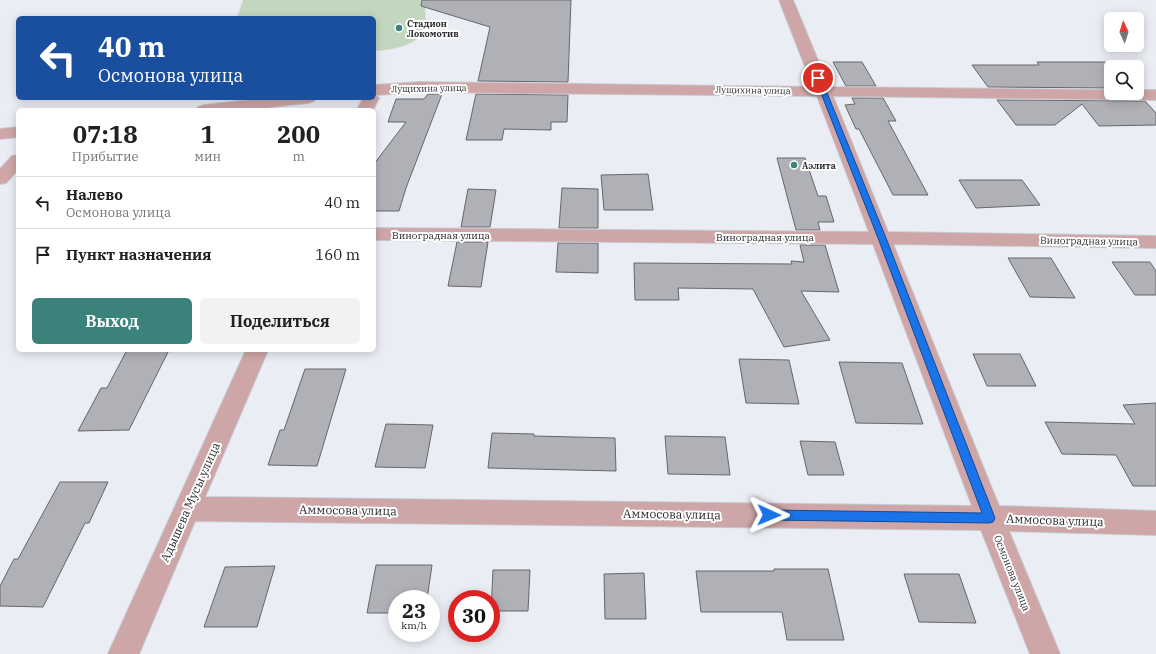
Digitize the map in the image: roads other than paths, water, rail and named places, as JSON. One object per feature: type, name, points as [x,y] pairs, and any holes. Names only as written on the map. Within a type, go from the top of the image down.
[{"type":"street","name":"Осмонова улица","points":[[786,0],[824,91],[882,238],[989,518],[1045,654]]},
{"type":"street","name":"Лущихина улица","points":[[376,93],[420,87],[1156,95]]},
{"type":"street","points":[[221,108],[291,100]]},
{"type":"street","points":[[0,134],[16,132]]},
{"type":"street","points":[[0,179],[16,162]]},
{"type":"street","name":"Виноградная улица","points":[[376,234],[1156,242]]},
{"type":"street","name":"Адышева Мусы улица","points":[[123,654],[256,352]]},
{"type":"street","name":"Аммосова улица","points":[[187,509],[989,518],[1156,523]]},
{"type":"place","name":"Стадион Локомотив","points":[[399,28]]},
{"type":"place","name":"Аэлита","points":[[794,165]]}]
